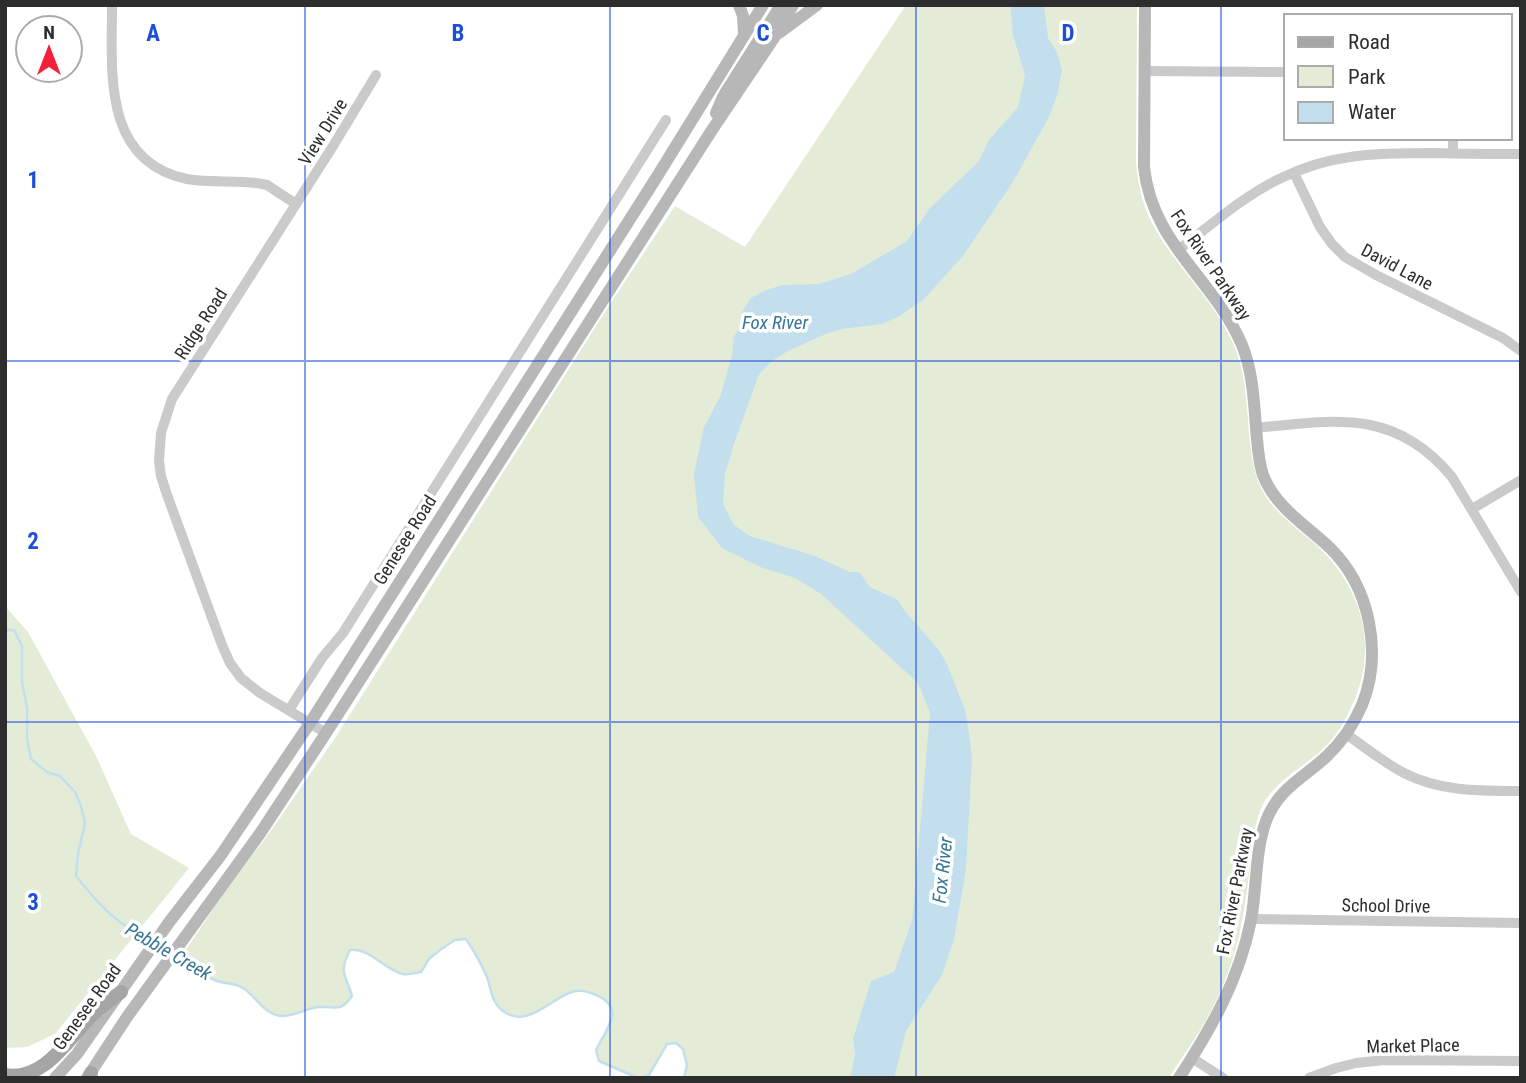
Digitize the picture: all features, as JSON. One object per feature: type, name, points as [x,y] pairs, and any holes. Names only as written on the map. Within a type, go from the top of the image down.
[{"type":"main road","points":[[739,5],[744,34]]},
{"type":"main road","name":"Genesee Road","points":[[55,1078],[77,1054],[170,921],[221,855],[310,723],[763,5]]},
{"type":"main road","points":[[712,130],[720,102],[781,5]]},
{"type":"main road","points":[[89,1076],[127,1017],[261,832],[793,5]]},
{"type":"main road","points":[[776,35],[817,5]]},
{"type":"main road","name":"Fox River Parkway","points":[[1145,5],[1144,167],[1153,207],[1163,229],[1231,323],[1242,346],[1252,388],[1262,472],[1275,497],[1340,559],[1357,587],[1368,615],[1372,648],[1368,687],[1346,734],[1327,755],[1288,786],[1269,814],[1261,839],[1251,919],[1241,960],[1211,1027],[1179,1078]]},
{"type":"main road","points":[[5,1075],[20,1076],[34,1072],[60,1051],[94,1013],[121,992]]},
{"type":"street","points":[[112,5],[115,104],[119,121],[137,151],[151,164],[169,174],[190,179],[257,183],[296,204]]},
{"type":"street","points":[[1144,71],[1284,72]]},
{"type":"street","name":"View Drive","points":[[296,204],[376,75]]},
{"type":"street","name":"Genesee Road","points":[[289,710],[322,658],[344,633],[666,120]]},
{"type":"street","points":[[1453,153],[1454,140]]},
{"type":"street","points":[[1178,250],[1259,191],[1319,163],[1383,153],[1521,154]]},
{"type":"street","name":"David Lane","points":[[1294,173],[1320,227],[1345,257],[1519,345]]},
{"type":"street","name":"Ridge Road","points":[[296,204],[172,399],[163,422],[159,461],[166,492],[230,663],[241,678],[260,693],[326,733]]},
{"type":"street","points":[[1256,428],[1361,422],[1408,439],[1438,461],[1452,477],[1521,592]]},
{"type":"street","points":[[1472,509],[1521,480]]},
{"type":"street","points":[[1346,734],[1395,768],[1427,783],[1462,790],[1521,791]]},
{"type":"street","name":"School Drive","points":[[1251,919],[1521,923]]},
{"type":"street","points":[[1192,1058],[1223,1078]]},
{"type":"street","name":"Market Place","points":[[1309,1078],[1356,1063],[1384,1060],[1521,1061]]},
{"type":"green space","points":[[906,5],[1137,5],[1136,163],[1146,209],[1161,239],[1206,298],[1234,346],[1244,379],[1253,464],[1262,491],[1282,515],[1330,560],[1344,578],[1361,618],[1365,639],[1364,661],[1352,705],[1331,741],[1265,800],[1256,822],[1243,917],[1232,962],[1212,1009],[1169,1078],[684,1078],[687,1065],[684,1049],[676,1043],[667,1044],[649,1075],[638,1078],[599,1061],[596,1050],[612,1019],[610,1005],[604,999],[588,992],[575,991],[530,1014],[514,1016],[506,1013],[495,1001],[485,972],[466,939],[454,940],[429,959],[421,972],[410,974],[397,971],[365,952],[351,950],[344,969],[352,996],[348,1001],[337,1008],[314,1008],[287,1016],[270,1012],[240,986],[217,981],[198,970],[181,957],[335,738],[675,206],[745,247]]},
{"type":"green space","points":[[5,606],[28,632],[96,756],[131,834],[189,868],[55,1034],[27,1047],[5,1048]]},
{"type":"water","name":"Fox River","points":[[1010,5],[1044,5],[1048,38],[1057,52],[1062,70],[1057,96],[1049,117],[1013,182],[963,256],[923,300],[882,324],[828,333],[788,351],[772,361],[759,374],[725,474],[723,504],[734,525],[750,536],[815,556],[850,572],[859,572],[870,587],[898,600],[938,649],[947,664],[966,712],[972,757],[966,870],[954,939],[942,975],[906,1031],[894,1078],[850,1078],[855,1055],[853,1039],[871,981],[894,972],[912,921],[930,713],[918,683],[821,594],[795,578],[760,567],[722,548],[698,517],[694,474],[704,427],[720,397],[732,356],[734,336],[740,328],[742,312],[751,298],[783,285],[819,284],[851,274],[907,241],[930,208],[979,161],[989,140],[1018,107],[1025,75],[1013,35]]},
{"type":"waterway","name":"Pebble Creek","points":[[5,630],[14,630],[22,646],[22,682],[31,759],[47,772],[60,776],[75,792],[81,806],[85,823],[76,876],[110,914],[141,936],[153,941]]},
{"type":"waterway","name":"Pebble Creek","points":[[176,955],[212,979],[240,986],[265,1009],[282,1016],[314,1008],[344,1005],[352,996],[344,969],[350,950],[364,952],[389,968],[410,974],[421,972],[429,959],[455,940],[466,939],[485,972],[495,1001],[506,1013],[514,1016],[530,1014],[575,991],[588,992],[604,999],[612,1012],[609,1026],[596,1050],[599,1061],[638,1078]]},
{"type":"waterway","name":"Pebble Creek","points":[[159,943],[171,951]]},
{"type":"waterway","name":"Pebble Creek","points":[[642,1078],[649,1075],[667,1044],[676,1043],[683,1049],[687,1065],[684,1078]]}]
